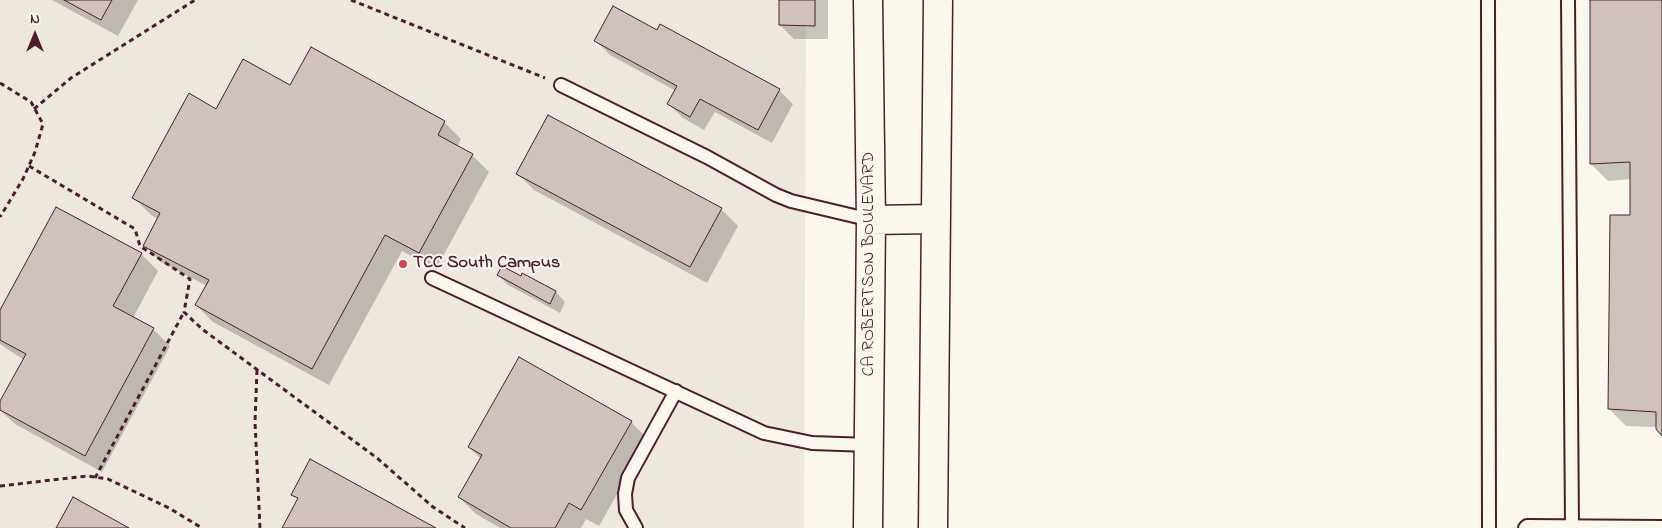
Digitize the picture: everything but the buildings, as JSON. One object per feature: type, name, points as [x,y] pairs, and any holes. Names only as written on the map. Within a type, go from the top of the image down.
[{"type":"street","name":"CA ROBERTSON BOULEVARD","points":[[868,0],[871,220],[868,528]]},
{"type":"street","points":[[933,528],[934,219],[938,0]]},
{"type":"street","points":[[871,220],[934,219]]},
{"type":"lane","points":[[1488,0],[1489,528]]},
{"type":"lane","points":[[1568,0],[1572,526]]},
{"type":"lane","points":[[561,85],[707,157],[776,195],[791,201],[871,220]]},
{"type":"lane","points":[[432,278],[764,433],[812,443],[869,444]]},
{"type":"lane","points":[[636,528],[626,510],[625,494],[628,478],[676,391]]},
{"type":"lane","points":[[1525,528],[1527,526],[1662,527]]},
{"type":"path","points":[[34,109],[72,78],[195,0]]},
{"type":"path","points":[[351,0],[561,85]]},
{"type":"path","points":[[0,83],[31,102],[42,124],[29,166],[15,194],[0,217]]},
{"type":"path","points":[[29,166],[135,229],[140,246],[190,279],[184,312],[95,478]]},
{"type":"path","points":[[184,312],[202,329],[377,458],[434,507],[465,528]]},
{"type":"path","points":[[257,370],[255,422],[260,528]]},
{"type":"path","points":[[0,486],[86,476],[108,479],[169,508],[202,528]]},
{"type":"shaded area","name":"TCC South Campus","points":[[0,0],[806,0],[804,528],[0,528]]},
{"type":"place","name":"TCC South Campus","points":[[403,264]]}]
